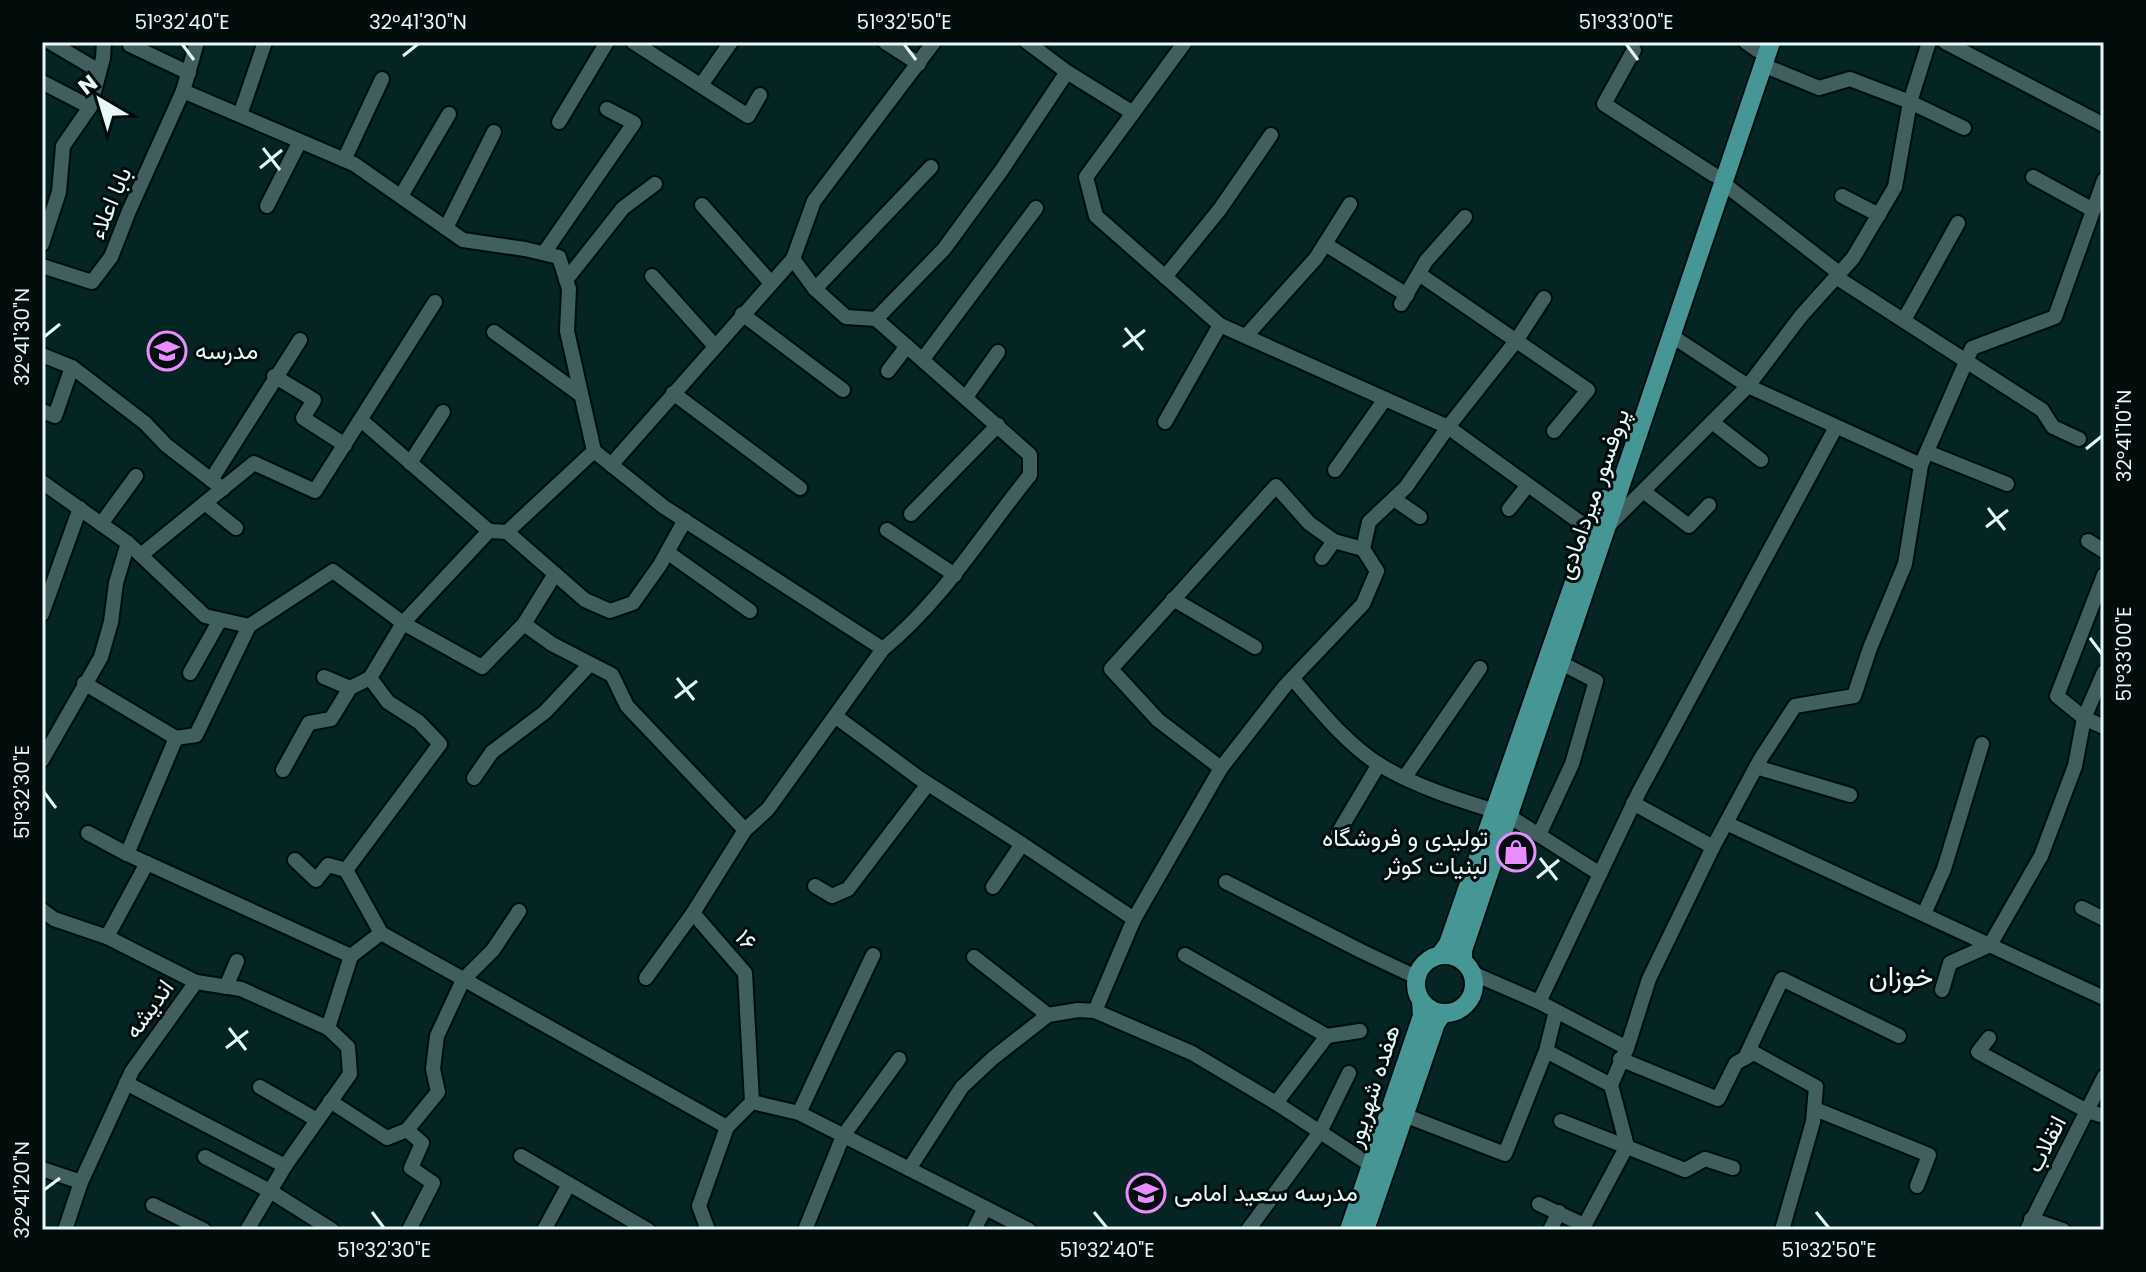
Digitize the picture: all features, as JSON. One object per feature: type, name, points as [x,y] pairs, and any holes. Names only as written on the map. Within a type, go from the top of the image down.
[{"type":"main road","name":"پروفسور میردامادی","points":[[1468,967],[1463,950],[1502,814],[1719,179],[1759,48]]},
{"type":"main road","name":"پروفسور میردامادی","points":[[1440,955],[1448,944],[1502,814],[1561,663],[1599,529]]},
{"type":"main road","points":[[1440,955],[1451,955],[1468,967],[1474,983],[1462,1008],[1443,1013],[1434,1011],[1421,1001],[1416,990],[1416,977],[1424,963],[1440,955]]},
{"type":"main road","name":"هفده شهریور","points":[[1349,1230],[1422,1016],[1421,1001]]},
{"type":"main road","name":"هفده شهریور","points":[[1365,1230],[1436,1023],[1443,1013]]},
{"type":"street","points":[[50,42],[99,71]]},
{"type":"street","points":[[42,244],[59,192],[63,146],[90,107],[104,42]]},
{"type":"street","name":"بابا اعلاء","points":[[42,266],[92,282],[111,257],[183,91],[197,42]]},
{"type":"street","points":[[240,115],[265,42]]},
{"type":"street","points":[[559,122],[607,42]]},
{"type":"street","points":[[633,42],[748,116],[760,95]]},
{"type":"street","points":[[701,85],[731,42]]},
{"type":"street","points":[[885,42],[919,64]]},
{"type":"street","points":[[611,465],[793,259],[814,201],[934,42]]},
{"type":"street","points":[[1027,42],[1067,72],[1133,113]]},
{"type":"street","points":[[1185,42],[1086,177],[1096,216],[1220,325],[1448,427],[1528,485],[1599,529],[1643,491],[1748,386],[1801,316],[1853,258],[1895,187],[1910,102],[1929,42]]},
{"type":"street","points":[[1945,42],[2104,125]]},
{"type":"street","points":[[130,45],[189,73]]},
{"type":"street","points":[[1759,48],[1819,88],[1850,79],[1910,102],[1964,128]]},
{"type":"street","points":[[1634,50],[1604,104],[1719,179],[1838,275],[2042,410],[2053,427],[2079,439]]},
{"type":"street","points":[[876,319],[944,249],[1067,72]]},
{"type":"street","points":[[344,160],[382,79]]},
{"type":"street","points":[[42,82],[90,107]]},
{"type":"street","points":[[183,91],[344,160],[463,240],[559,257],[569,289],[567,331],[594,451],[685,520],[883,649]]},
{"type":"street","points":[[544,253],[634,123],[607,109]]},
{"type":"street","points":[[401,196],[449,114]]},
{"type":"street","points":[[446,228],[494,132]]},
{"type":"street","points":[[1165,277],[1220,209],[1271,135]]},
{"type":"street","points":[[267,206],[300,141]]},
{"type":"street","points":[[815,289],[931,167]]},
{"type":"street","points":[[2033,177],[2093,210]]},
{"type":"street","points":[[1539,1204],[1583,1227],[1627,1146],[1611,1085],[1649,979],[1713,847],[1756,767],[1795,706],[1854,696],[1905,564],[1924,458],[1972,348],[2055,317],[2103,183]]},
{"type":"street","points":[[566,280],[623,208],[655,184]]},
{"type":"street","points":[[1842,196],[1879,215]]},
{"type":"street","points":[[1246,336],[1316,258],[1350,204]]},
{"type":"street","points":[[702,205],[771,283]]},
{"type":"street","points":[[923,359],[1036,208]]},
{"type":"street","points":[[1325,244],[1404,300],[1426,261],[1465,217]]},
{"type":"street","points":[[1904,320],[1958,223]]},
{"type":"street","points":[[646,978],[693,913],[745,830],[768,809],[883,649],[910,627],[955,575],[1030,475],[1030,455],[998,425],[876,319],[846,317],[815,289],[793,259]]},
{"type":"street","points":[[1419,274],[1588,390],[1554,431]]},
{"type":"street","points":[[652,276],[714,345]]},
{"type":"street","points":[[1363,549],[1369,522],[1406,487],[1448,427],[1516,341],[1544,298]]},
{"type":"street","points":[[217,484],[254,463],[315,491],[435,302]]},
{"type":"street","points":[[742,314],[843,390]]},
{"type":"street","points":[[1165,422],[1220,325]]},
{"type":"street","points":[[494,332],[581,395]]},
{"type":"street","points":[[1666,334],[1748,386],[1836,427],[2007,484]]},
{"type":"street","points":[[141,555],[205,503],[274,376],[300,340]]},
{"type":"street","points":[[888,371],[907,346]]},
{"type":"street","points":[[966,397],[998,352]]},
{"type":"street","points":[[42,355],[72,367],[217,484]]},
{"type":"street","points":[[42,411],[55,416],[72,367]]},
{"type":"street","points":[[274,376],[314,400],[303,418],[345,445]]},
{"type":"street","points":[[673,393],[800,488]]},
{"type":"street","points":[[1335,470],[1385,399]]},
{"type":"street","points":[[410,463],[443,412]]},
{"type":"street","points":[[361,420],[489,531],[507,532],[585,600],[610,611],[633,603],[685,520]]},
{"type":"street","points":[[1712,422],[1761,460]]},
{"type":"street","points":[[911,514],[998,425]]},
{"type":"street","points":[[1539,1002],[1633,803],[1836,427]]},
{"type":"street","points":[[507,532],[594,451]]},
{"type":"street","points":[[101,524],[136,476]]},
{"type":"street","points":[[42,482],[128,543],[205,616],[249,626]]},
{"type":"street","points":[[1509,509],[1528,485]]},
{"type":"street","points":[[1095,1011],[1134,919],[1221,768],[1293,679],[1363,604],[1377,571],[1363,549],[1334,541],[1309,523],[1276,486],[1111,669],[1158,720],[1221,768]]},
{"type":"street","points":[[1643,491],[1689,526],[1709,505]]},
{"type":"street","points":[[1394,499],[1420,517]]},
{"type":"street","points":[[205,503],[236,528]]},
{"type":"street","points":[[42,614],[80,508]]},
{"type":"street","points":[[887,530],[955,575]]},
{"type":"street","points":[[283,770],[309,723],[331,719],[350,688],[370,678],[403,623],[489,531]]},
{"type":"street","points":[[1322,558],[1334,541]]},
{"type":"street","points":[[2088,541],[2104,551]]},
{"type":"street","points":[[42,760],[47,737],[101,657],[111,622],[116,583],[128,543]]},
{"type":"street","points":[[667,552],[750,611]]},
{"type":"street","points":[[84,683],[176,738],[196,735],[249,626],[333,571],[403,623],[482,667],[524,624],[555,574]]},
{"type":"street","points":[[2104,575],[2057,696],[2084,718],[2104,727]]},
{"type":"street","points":[[1173,599],[1255,647]]},
{"type":"street","points":[[190,673],[220,620]]},
{"type":"street","points":[[524,624],[552,644],[612,675],[627,706],[745,830]]},
{"type":"street","points":[[1539,835],[1572,764],[1596,681],[1561,663]]},
{"type":"street","points":[[474,778],[492,752],[545,712],[590,664]]},
{"type":"street","points":[[1405,777],[1480,668]]},
{"type":"street","points":[[1942,990],[1950,963],[1990,945],[2041,856],[2075,766],[2084,718],[2104,672]]},
{"type":"street","points":[[324,677],[350,688]]},
{"type":"street","points":[[346,870],[440,744],[419,722],[388,702],[370,678]]},
{"type":"street","points":[[1293,679],[1334,727],[1379,764],[1458,800],[1502,814],[1600,874]]},
{"type":"street","points":[[835,716],[928,784],[1134,919]]},
{"type":"street","points":[[127,854],[176,738]]},
{"type":"street","points":[[1924,914],[1944,869],[1982,744]]},
{"type":"street","points":[[1338,833],[1379,764]]},
{"type":"street","points":[[1756,767],[1850,795]]},
{"type":"street","points":[[815,886],[832,896],[848,889],[928,784]]},
{"type":"street","points":[[1633,803],[1713,847]]},
{"type":"street","points":[[1726,823],[2104,998]]},
{"type":"street","points":[[88,833],[127,854],[351,956]]},
{"type":"street","points":[[993,887],[1022,844]]},
{"type":"street","points":[[295,860],[316,880],[328,865],[346,870],[381,933],[727,1127]]},
{"type":"street","points":[[107,937],[147,863]]},
{"type":"street","points":[[1226,882],[1416,977]]},
{"type":"street","points":[[2082,908],[2104,919]]},
{"type":"street","name":"اندیشه","points":[[42,910],[54,919],[107,937],[196,982],[132,1071],[81,1182],[65,1230]]},
{"type":"street","points":[[330,1101],[387,1138],[407,1130],[438,1092],[433,1069],[437,1036],[463,980],[493,950],[519,911]]},
{"type":"street","name":"۱۶","points":[[693,913],[745,973],[752,1102]]},
{"type":"street","points":[[328,1028],[351,956],[381,933]]},
{"type":"street","points":[[799,1113],[873,955]]},
{"type":"street","points":[[1185,955],[1327,1036],[1360,1031]]},
{"type":"street","points":[[974,957],[1048,1015]]},
{"type":"street","points":[[226,987],[237,961]]},
{"type":"street","points":[[1468,967],[1556,1011],[1624,1054],[1718,1099],[1736,1063],[1754,1053],[1816,1087],[1813,1122],[1784,1230]]},
{"type":"street","points":[[1745,1058],[1782,979],[1899,1036]]},
{"type":"street","points":[[196,982],[241,989],[328,1028],[348,1047],[350,1074],[285,1166],[247,1230]]},
{"type":"street","points":[[909,1169],[962,1087],[1048,1015],[1078,1010],[1095,1011],[1192,1053],[1372,1166]]},
{"type":"street","points":[[1404,1115],[1505,1154],[1546,1051],[1556,1011]]},
{"type":"street","points":[[1276,1103],[1327,1036]]},
{"type":"street","points":[[1989,1038],[1978,1052],[2087,1111],[2104,1116]]},
{"type":"street","points":[[1546,1051],[1611,1085]]},
{"type":"street","points":[[805,1230],[843,1136],[899,1059]]},
{"type":"street","points":[[1248,1230],[1320,1132],[1349,1073]]},
{"type":"street","name":"انقلاب","points":[[2029,1225],[2104,1077]]},
{"type":"street","points":[[126,1083],[285,1166]]},
{"type":"street","points":[[260,1087],[317,1120]]},
{"type":"street","points":[[708,1230],[699,1206],[727,1127],[752,1102],[799,1113],[1029,1230]]},
{"type":"street","points":[[1815,1109],[1929,1155],[1917,1186]]},
{"type":"street","points":[[1561,1121],[1685,1170],[1705,1159],[1733,1168]]},
{"type":"street","points":[[407,1130],[422,1143],[411,1168],[433,1183],[409,1230]]},
{"type":"street","points":[[521,1156],[648,1230]]},
{"type":"street","points":[[205,1157],[270,1191],[332,1230]]},
{"type":"street","points":[[42,1169],[81,1182]]},
{"type":"street","points":[[544,1230],[569,1184]]},
{"type":"street","points":[[153,1205],[204,1230]]},
{"type":"street","points":[[974,1230],[985,1208]]},
{"type":"street","points":[[1550,1230],[1559,1212]]},
{"type":"street","points":[[2029,1225],[2063,1230]]},
{"type":"place","name":"مدرسه","points":[[167,351]]},
{"type":"place","name":"تولیدی و فروشگاه لبنیات کوثر","points":[[1516,852]]},
{"type":"place","name":"مدرسه سعید امامی","points":[[1146,1193]]},
{"type":"district","name":"خوزان","points":[[1901,976]]}]
